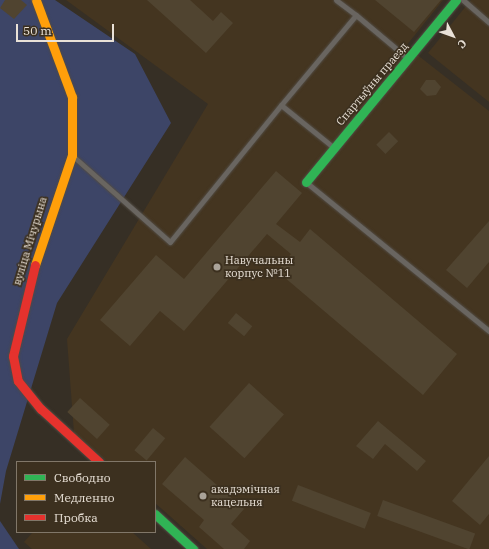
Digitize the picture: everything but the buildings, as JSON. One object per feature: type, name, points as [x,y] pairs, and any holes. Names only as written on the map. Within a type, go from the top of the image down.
[{"type":"street","name":"вуліца Мічурына","points":[[36,0],[72,97],[72,155],[29,284],[13,356],[18,381],[41,409],[98,461]]},
{"type":"street","name":"Спартыўны праезд","points":[[306,182],[456,0]]},
{"type":"street","points":[[156,515],[193,549]]},
{"type":"lane","points":[[336,0],[408,59]]},
{"type":"lane","points":[[463,0],[488,20]]},
{"type":"lane","points":[[72,155],[170,242],[356,15]]},
{"type":"lane","points":[[281,105],[334,148]]},
{"type":"lane","points":[[306,182],[489,331]]},
{"type":"shaded area","points":[[0,0],[55,0],[135,54],[171,123],[57,303],[6,471],[0,504]]},
{"type":"shaded area","points":[[66,0],[443,0],[406,46],[489,111],[489,549],[207,549],[156,504],[156,461],[106,461],[74,433],[67,339],[208,104]]},
{"type":"shaded area","points":[[471,0],[489,0],[489,102],[428,53]]},
{"type":"shaded area","points":[[0,521],[19,549],[0,549]]},
{"type":"shaded area","points":[[32,533],[133,533],[151,549],[32,549],[24,542]]},
{"type":"traffic: fast","points":[[306,182],[456,0]]},
{"type":"traffic: fast","points":[[156,515],[193,549]]},
{"type":"traffic: slow","points":[[35,265],[72,155],[72,97],[36,0]]},
{"type":"traffic: jam","points":[[35,265],[13,356],[18,381],[41,409],[98,461]]},
{"type":"place","name":"Навучальны корпус №11","points":[[217,267]]},
{"type":"place","name":"акадэмічная кацельня","points":[[203,496]]}]
